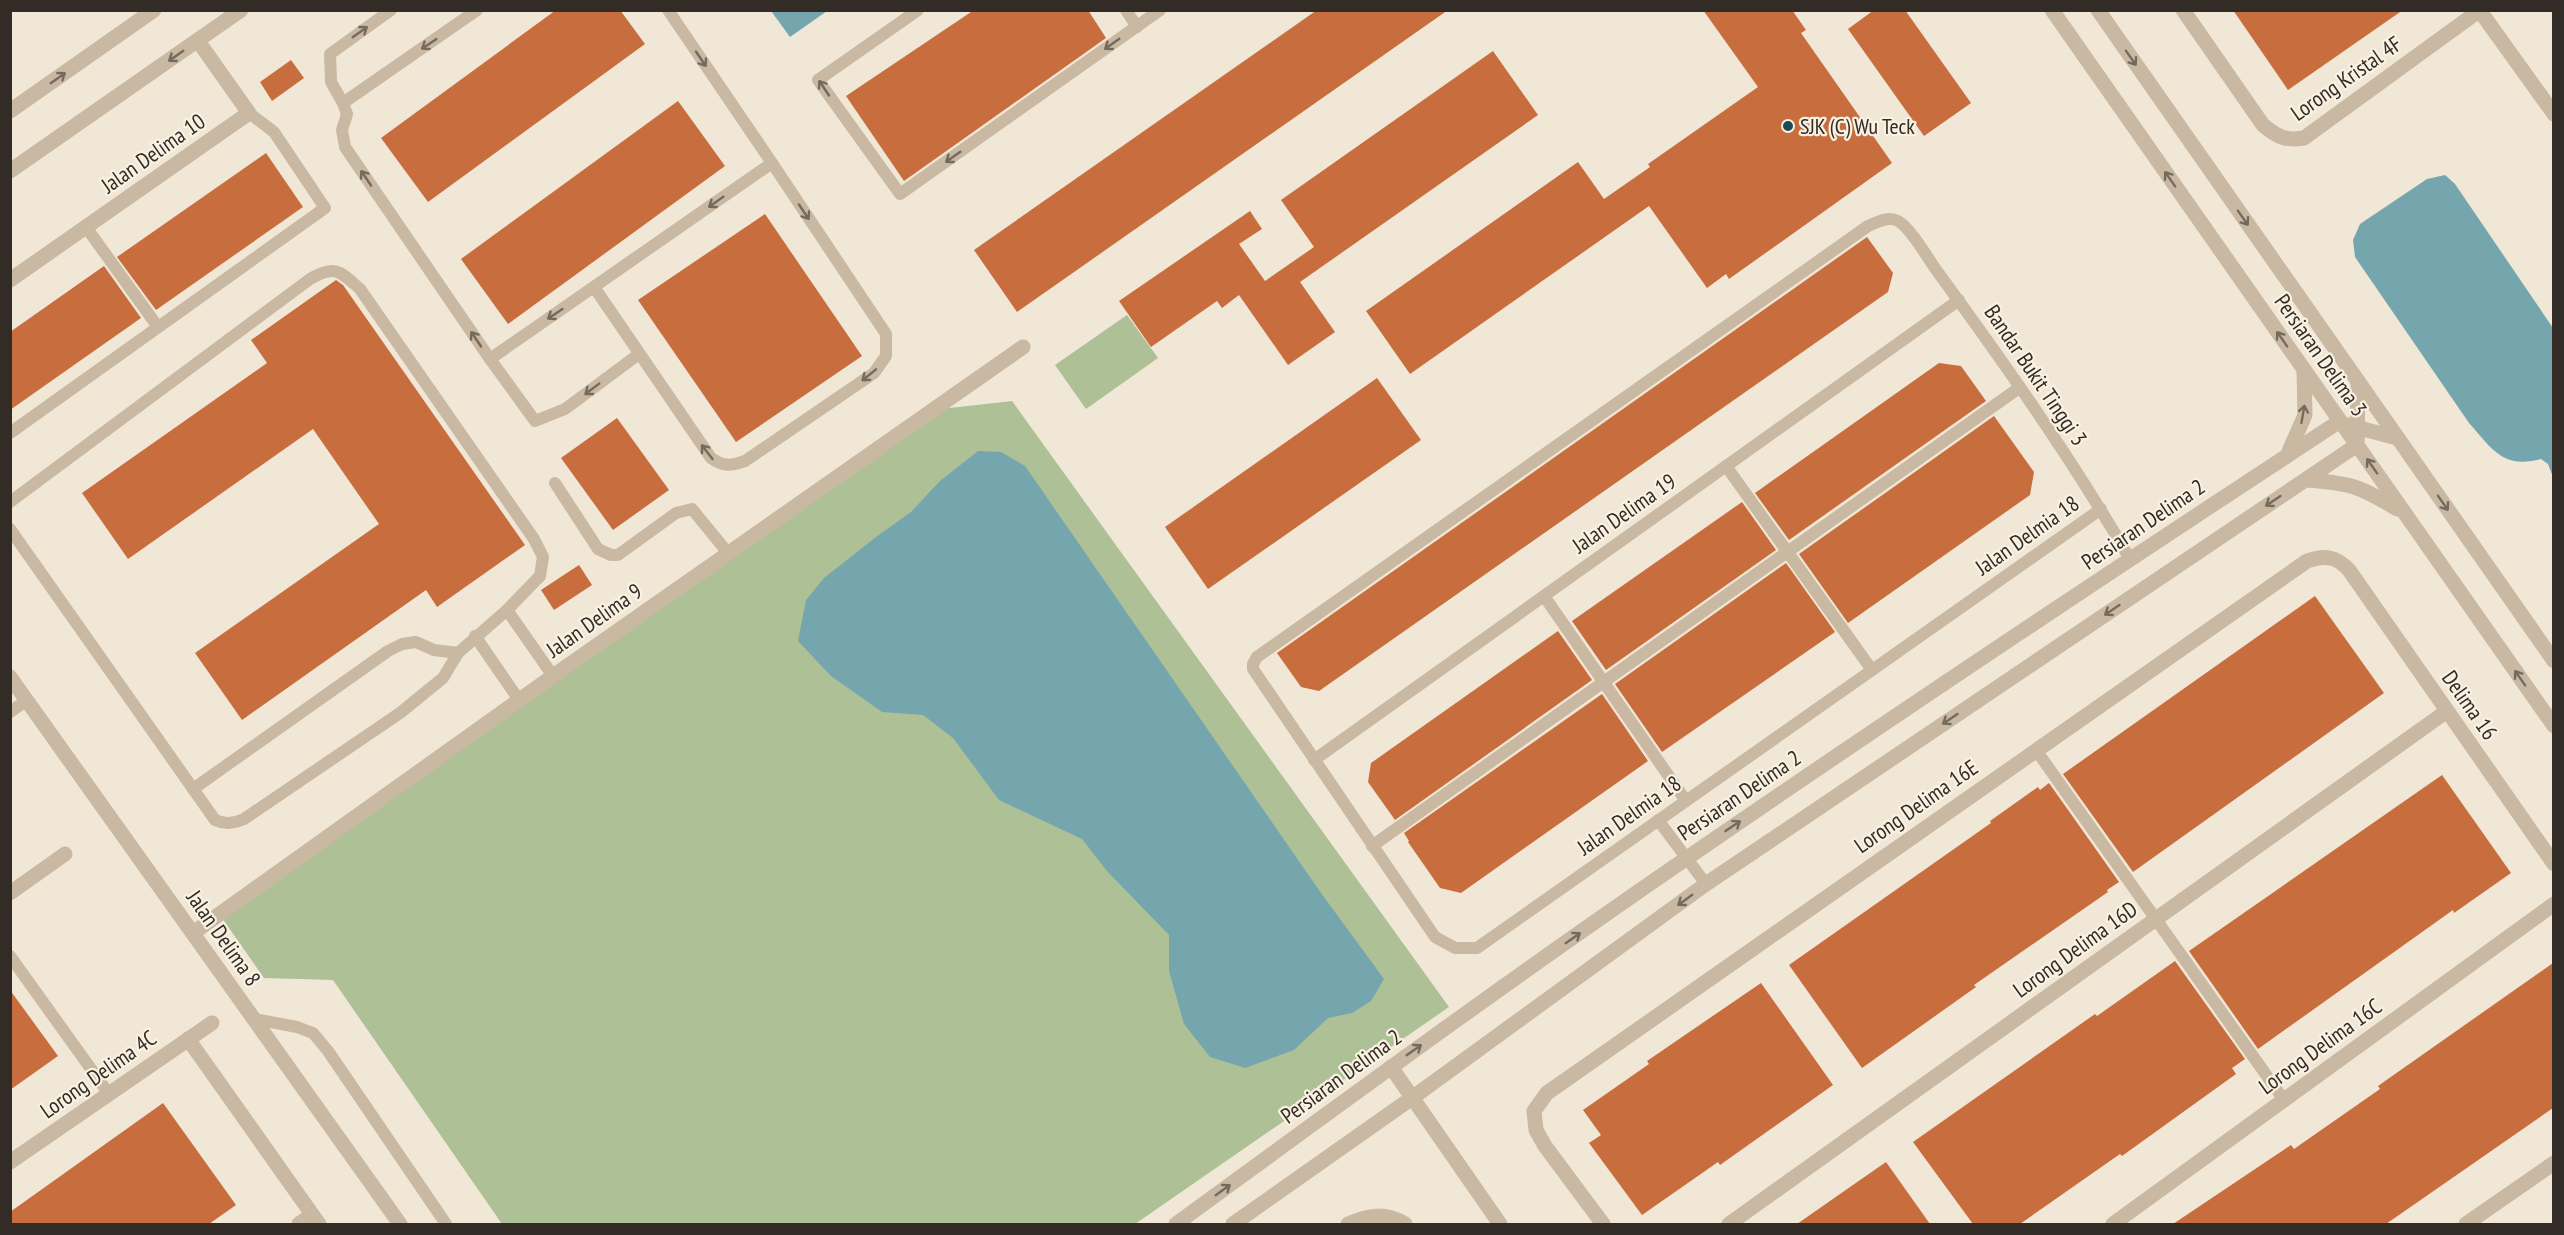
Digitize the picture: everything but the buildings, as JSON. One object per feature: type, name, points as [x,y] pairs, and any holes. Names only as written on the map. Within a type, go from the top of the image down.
[{"type":"street","points":[[10,111],[154,10]]},
{"type":"street","points":[[10,171],[241,10]]},
{"type":"street","name":"Persiaran Delima 3","points":[[2098,10],[2553,661]]},
{"type":"street","name":"Lorong Kristal 4F","points":[[2183,10],[2263,125],[2276,136],[2290,141],[2304,138],[2480,11]]},
{"type":"street","name":"Persiaran Delima 3","points":[[2050,11],[2553,726]]},
{"type":"street","points":[[2480,11],[2553,114]]},
{"type":"street","points":[[198,41],[249,113]]},
{"type":"street","name":"Jalan Delima 10","points":[[10,280],[249,113]]},
{"type":"street","name":"Jalan Delima 9","points":[[193,933],[519,700],[1023,347]]},
{"type":"street","points":[[2287,456],[2305,415],[2304,370]]},
{"type":"street","points":[[1233,1224],[1412,1098],[1706,884],[2357,445],[2358,382]]},
{"type":"street","points":[[2340,421],[2357,428],[2397,438]]},
{"type":"street","name":"Persiaran Delima 2","points":[[1176,1224],[1390,1067],[1688,857],[2130,559],[2340,421]]},
{"type":"street","points":[[2306,480],[2348,483],[2368,490],[2405,514]]},
{"type":"street","name":"Lorong Delima 16E","points":[[1603,1224],[1536,1130],[1534,1111],[1547,1093],[2307,561],[2324,556],[2340,561],[2349,570]]},
{"type":"street","name":"Delima 16","points":[[2349,570],[2553,864]]},
{"type":"street","name":"Jalan Delima 8","points":[[10,677],[400,1224]]},
{"type":"street","name":"Lorong Delima 16D","points":[[1729,1224],[2446,711]]},
{"type":"street","points":[[10,893],[65,854]]},
{"type":"street","name":"Lorong Delima 16C","points":[[2113,1224],[2553,904]]},
{"type":"street","name":"Lorong Delima 4C","points":[[10,1162],[212,1023]]},
{"type":"street","points":[[188,1039],[315,1220],[299,1224]]},
{"type":"street","points":[[1390,1067],[1500,1224]]},
{"type":"street","points":[[2466,1224],[2553,1163]]},
{"type":"street","points":[[1348,1224],[1370,1215],[1395,1218],[1405,1224]]},
{"type":"lane","points":[[391,10],[330,54],[331,82],[347,114],[342,130],[345,147],[490,359],[535,421],[565,409],[639,354]]},
{"type":"lane","points":[[343,103],[477,10]]},
{"type":"lane","points":[[594,288],[711,458],[730,467],[745,461],[874,372],[886,356],[886,334],[668,10]]},
{"type":"lane","points":[[918,10],[818,80],[900,194],[1160,10]]},
{"type":"lane","points":[[1126,10],[1137,27]]},
{"type":"lane","points":[[10,434],[325,208],[274,132],[249,113]]},
{"type":"lane","points":[[490,359],[772,163]]},
{"type":"lane","name":"Bandar Bukit Tinggi 3","points":[[1257,676],[1253,664],[1257,657],[1868,226],[1884,219],[1899,221],[1959,300],[2101,509],[2130,559]]},
{"type":"lane","points":[[86,227],[158,327]]},
{"type":"lane","points":[[10,502],[310,279],[325,270],[339,271],[360,289],[534,539],[543,557],[540,576],[507,610],[458,653],[443,678],[399,713],[244,819],[234,823],[222,823],[215,820],[10,529]]},
{"type":"lane","name":"Jalan Delima 19","points":[[1314,760],[1959,300]]},
{"type":"lane","points":[[1372,846],[2019,388]]},
{"type":"lane","points":[[1726,466],[1872,670]]},
{"type":"lane","points":[[555,483],[598,549],[606,554],[618,555],[676,513],[692,509],[728,554]]},
{"type":"lane","name":"Jalan Delmia 18","points":[[1257,676],[1435,937],[1455,948],[1477,948],[2101,509]]},
{"type":"lane","points":[[1544,596],[1686,801]]},
{"type":"lane","points":[[507,610],[553,676]]},
{"type":"lane","points":[[475,636],[519,700]]},
{"type":"lane","points":[[193,789],[388,651],[402,644],[416,642],[434,650],[458,653]]},
{"type":"lane","points":[[10,712],[27,700]]},
{"type":"lane","points":[[2036,750],[2284,1100]]},
{"type":"lane","points":[[1658,820],[1706,884]]},
{"type":"lane","points":[[10,956],[109,1094]]},
{"type":"lane","points":[[254,1019],[297,1027],[313,1033],[446,1224]]},
{"type":"green space","points":[[1127,315],[1158,358],[1086,409],[1055,365]]},
{"type":"green space","points":[[1012,401],[1449,1007],[1135,1224],[502,1224],[333,980],[264,978],[222,918],[941,409]]},
{"type":"water","points":[[771,11],[827,11],[790,37]]},
{"type":"water","points":[[2445,175],[2455,184],[2553,328],[2553,477],[2548,464],[2541,459],[2517,461],[2508,459],[2492,449],[2469,423],[2355,257],[2353,240],[2360,224],[2427,179]]},
{"type":"water","points":[[978,451],[1001,452],[1025,466],[1321,893],[1384,979],[1371,1001],[1352,1013],[1328,1018],[1294,1050],[1245,1068],[1210,1057],[1184,1024],[1169,971],[1169,935],[1107,871],[1082,839],[999,800],[953,738],[923,715],[882,712],[831,676],[798,641],[806,600],[824,578],[911,512],[940,481]]},
{"type":"place","name":"SJK (C) Wu Teck","points":[[1788,126]]}]
